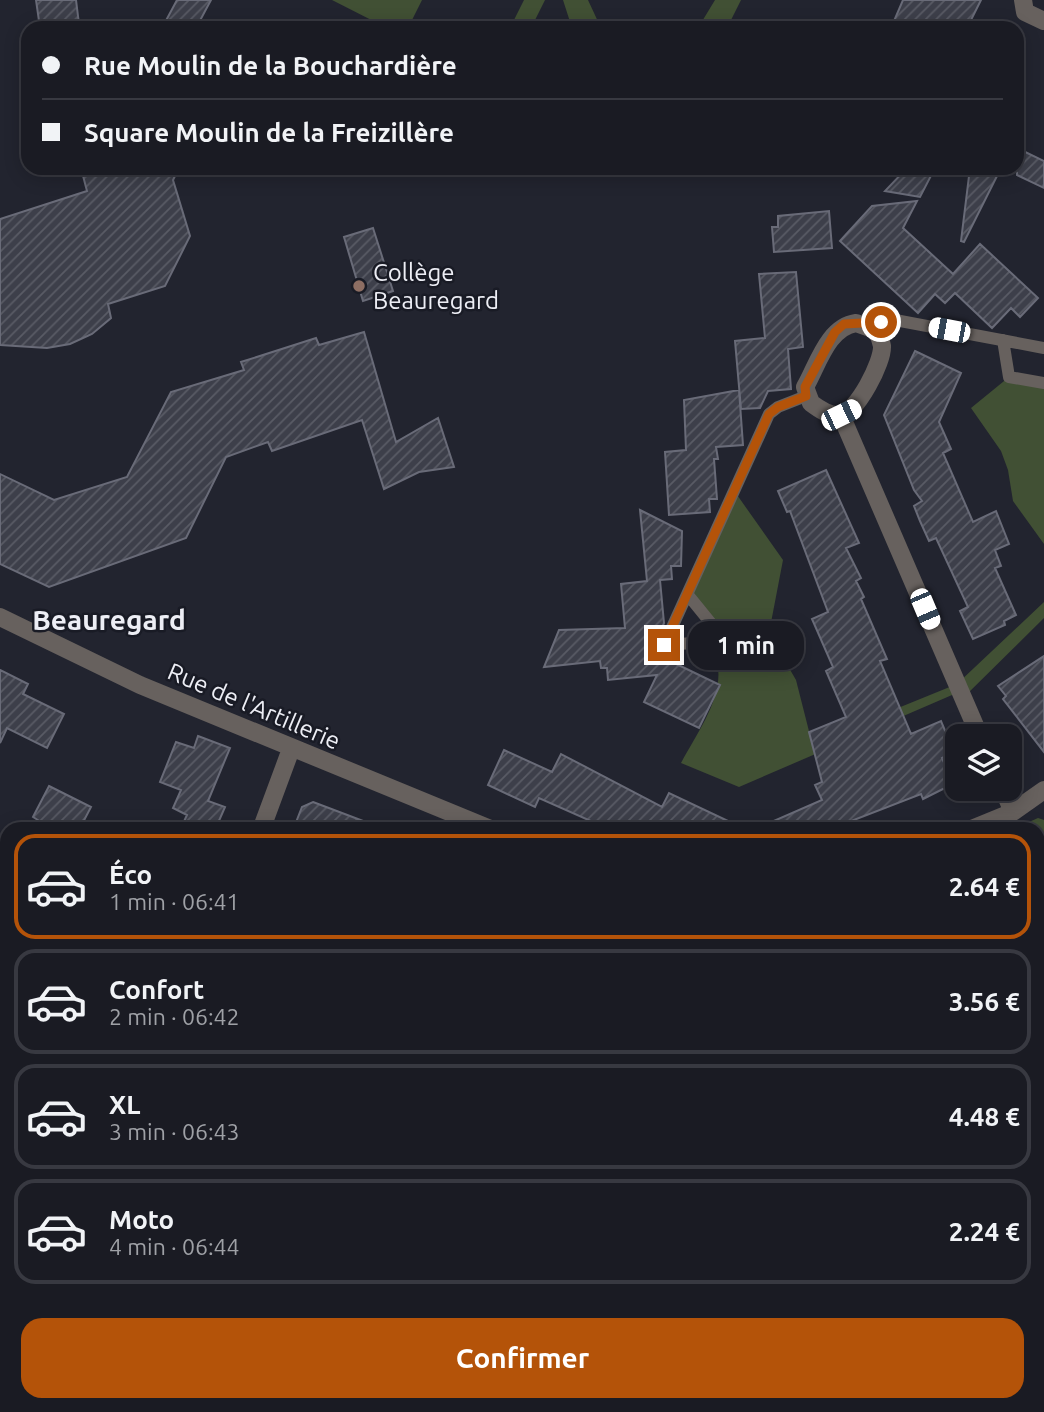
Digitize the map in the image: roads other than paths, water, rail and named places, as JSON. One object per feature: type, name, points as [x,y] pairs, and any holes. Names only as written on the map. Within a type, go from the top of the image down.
[{"type":"street","points":[[1023,0],[1025,12],[1044,21]]},
{"type":"street","points":[[844,324],[867,325],[876,330],[880,338],[880,360],[854,409],[841,415],[821,411],[806,396],[805,387],[835,332],[844,324]]},
{"type":"street","points":[[841,415],[974,724]]},
{"type":"street","name":"Rue de l'Artillerie","points":[[0,617],[140,685],[473,822]]},
{"type":"street","points":[[264,822],[291,749]]},
{"type":"street","points":[[989,822],[1013,812],[1044,790]]},
{"type":"street","points":[[1008,801],[1013,812]]},
{"type":"lane","points":[[867,325],[895,320],[1044,348]]},
{"type":"lane","points":[[1003,340],[1009,377],[1044,383]]},
{"type":"lane","points":[[688,595],[714,627],[708,642],[664,645],[769,414],[778,407],[806,396]]},
{"type":"place","name":"Collège Beauregard","points":[[359,286]]},
{"type":"district","name":"Beauregard","points":[[109,619]]}]
